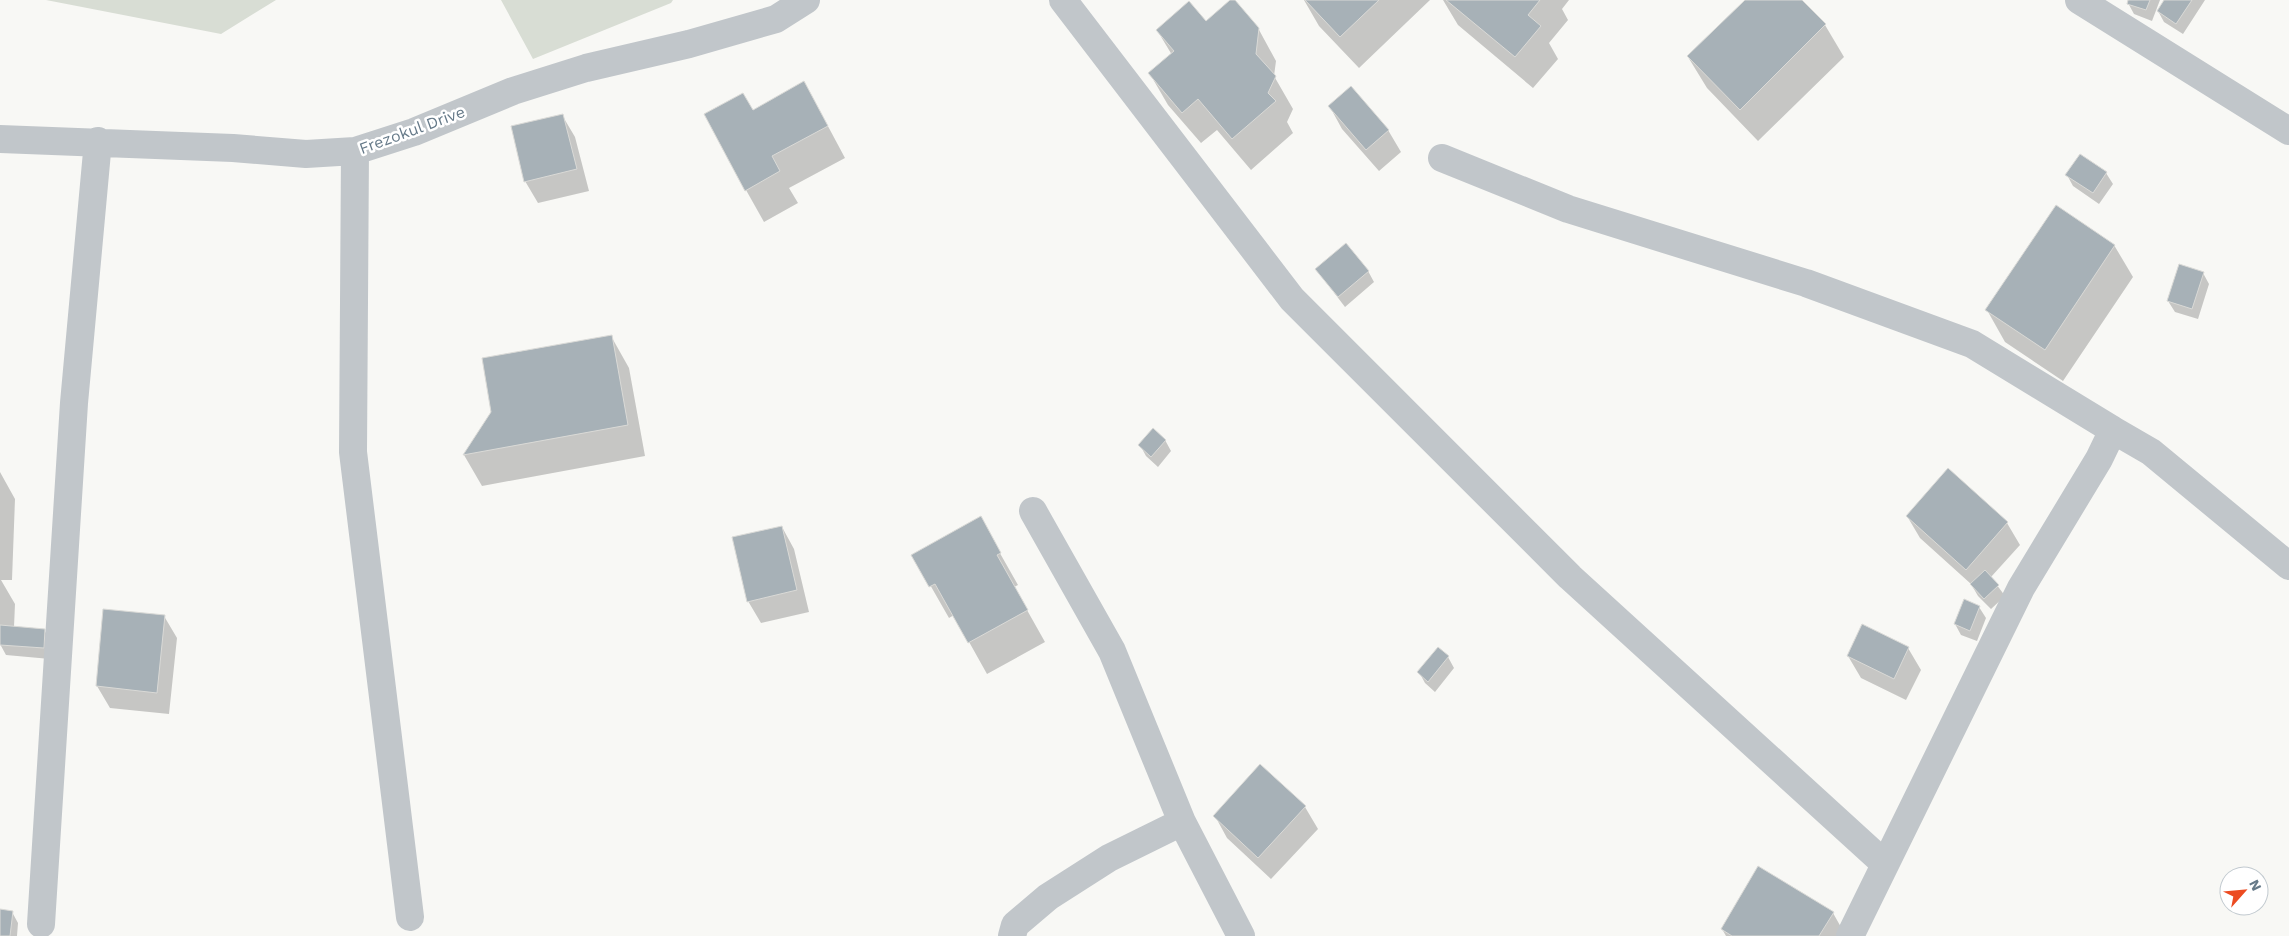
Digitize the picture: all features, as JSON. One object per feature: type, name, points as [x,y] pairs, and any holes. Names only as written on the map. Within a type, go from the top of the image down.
[{"type":"street","name":"Frezokul Drive","points":[[0,139],[98,141],[306,154],[355,151],[414,132],[531,85],[586,68],[689,44],[776,19],[806,0]]},
{"type":"street","points":[[1063,0],[1292,299],[1570,577],[1885,864]]},
{"type":"street","points":[[2079,0],[2289,131]]},
{"type":"street","points":[[41,924],[74,403],[98,141]]},
{"type":"street","points":[[355,151],[353,452],[410,917]]},
{"type":"street","points":[[1442,158],[1568,209],[1806,283],[1972,344],[2151,452],[2289,566]]},
{"type":"street","points":[[1850,936],[2021,588],[2099,459],[2113,430]]},
{"type":"street","points":[[1033,511],[1112,651],[1182,822],[1241,936]]},
{"type":"street","points":[[1012,936],[1015,925],[1048,897],[1109,858],[1182,822]]},
{"type":"shaded area","points":[[46,0],[276,0],[221,34]]},
{"type":"shaded area","points":[[501,0],[673,0],[671,3],[533,59]]},
{"type":"building","points":[[1230,0],[1235,0],[1259,28],[1256,54],[1276,76],[1268,93],[1276,101],[1232,139],[1198,99],[1182,113],[1148,73],[1174,51],[1156,30],[1189,1],[1206,21]]},
{"type":"building","points":[[1305,0],[1379,0],[1340,37]]},
{"type":"building","points":[[1446,0],[1540,0],[1528,15],[1541,26],[1515,57]]},
{"type":"building","points":[[1745,0],[1802,0],[1826,24],[1740,110],[1687,56]]},
{"type":"building","points":[[2128,0],[2150,0],[2146,10],[2127,4]]},
{"type":"building","points":[[2164,0],[2192,0],[2176,24],[2157,11]]},
{"type":"building","points":[[804,81],[828,126],[772,156],[780,171],[745,191],[704,114],[743,93],[753,110]]},
{"type":"building","points":[[1351,86],[1389,130],[1366,150],[1328,106]]},
{"type":"building","points":[[563,114],[577,169],[524,182],[511,126]]},
{"type":"building","points":[[2080,154],[2107,172],[2093,193],[2065,175]]},
{"type":"building","points":[[2056,205],[2115,245],[2045,350],[1985,310]]},
{"type":"building","points":[[1346,243],[1369,271],[1338,297],[1315,269]]},
{"type":"building","points":[[2179,264],[2204,272],[2192,309],[2167,301]]},
{"type":"building","points":[[612,335],[628,425],[463,455],[491,412],[482,358]]},
{"type":"building","points":[[1153,428],[1166,440],[1151,457],[1138,445]]},
{"type":"building","points":[[1948,468],[2008,522],[1966,570],[1906,516]]},
{"type":"building","points":[[981,516],[1001,553],[997,555],[1028,610],[968,643],[935,584],[929,587],[911,555]]},
{"type":"building","points":[[782,526],[797,590],[747,602],[732,537]]},
{"type":"building","points":[[1985,570],[1999,585],[1984,599],[1970,584]]},
{"type":"building","points":[[1964,599],[1980,606],[1970,631],[1954,624]]},
{"type":"building","points":[[103,609],[165,615],[157,693],[96,686]]},
{"type":"building","points":[[1862,624],[1909,647],[1894,679],[1847,656]]},
{"type":"building","points":[[0,625],[45,629],[44,648],[0,645]]},
{"type":"building","points":[[1438,647],[1449,656],[1428,682],[1417,672]]},
{"type":"building","points":[[1260,764],[1306,806],[1258,858],[1213,816]]},
{"type":"building","points":[[1758,866],[1834,912],[1819,936],[1732,936],[1721,929]]},
{"type":"building","points":[[0,909],[13,911],[10,936],[0,936]]}]
